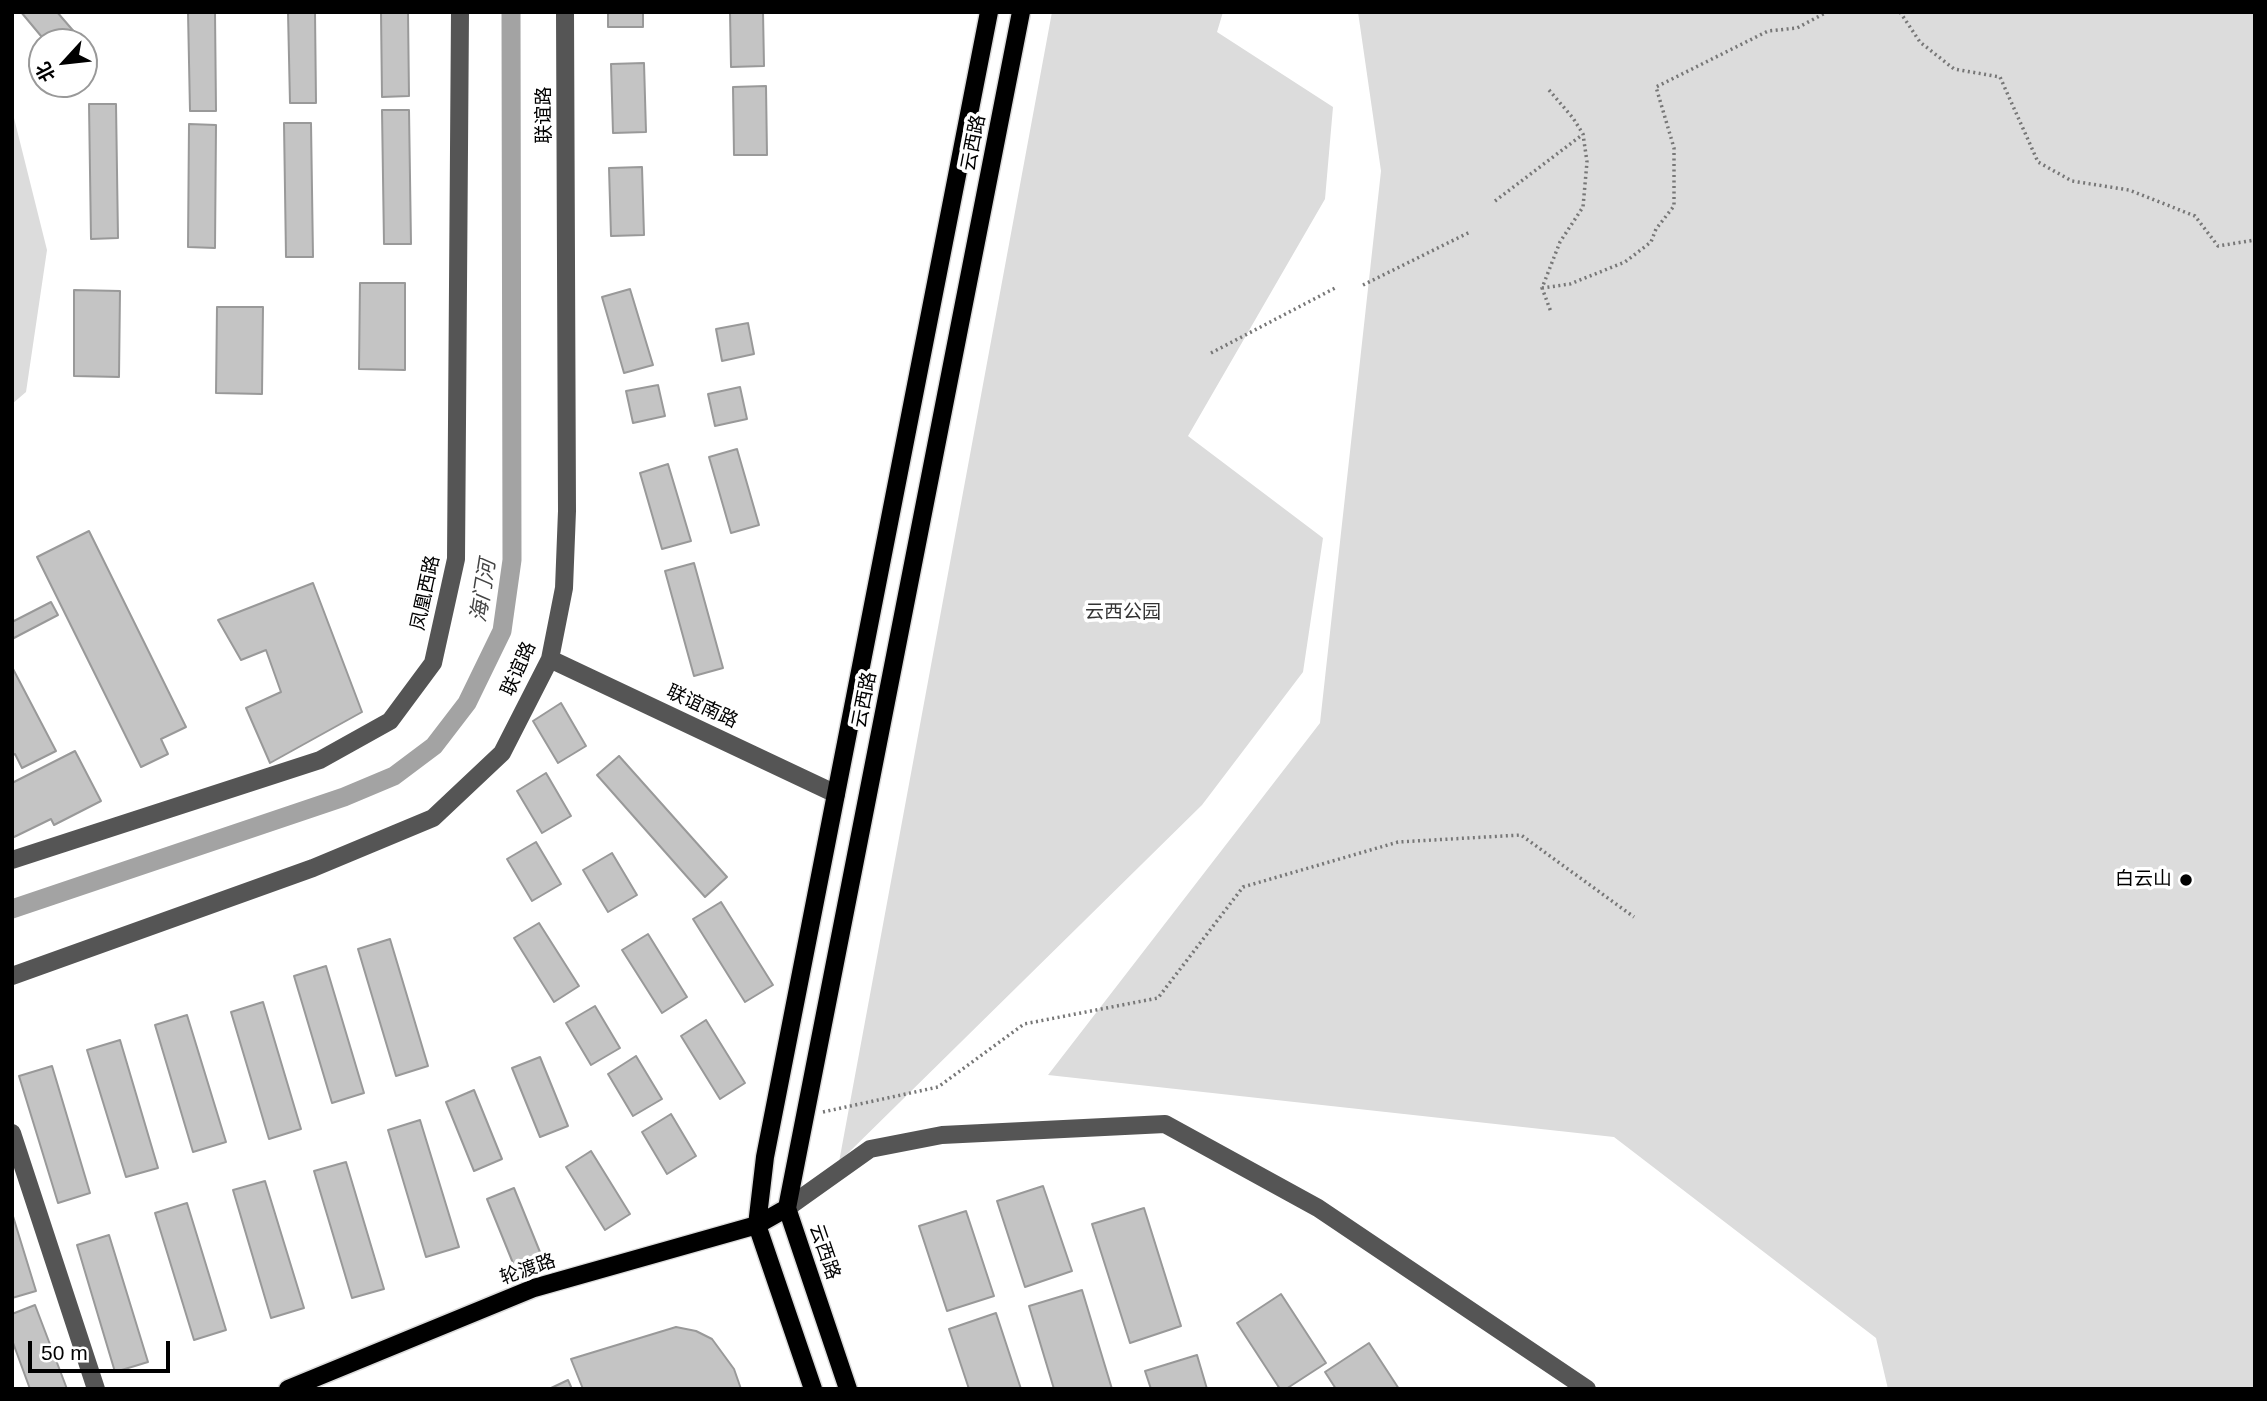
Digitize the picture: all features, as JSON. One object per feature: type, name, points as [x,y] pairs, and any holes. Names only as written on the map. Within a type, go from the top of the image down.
[{"type":"main road","name":"云西路","points":[[813,1389],[757,1225],[765,1157],[989,12]]},
{"type":"main road","name":"云西路","points":[[848,1389],[787,1208],[1021,12]]},
{"type":"main road","name":"轮渡路","points":[[288,1389],[534,1288],[757,1225],[787,1208]]},
{"type":"street","name":"凤凰西路","points":[[12,860],[320,760],[390,721],[433,663],[456,559],[460,12]]},
{"type":"street","name":"联谊路","points":[[12,976],[313,868],[433,818],[502,753],[550,659],[564,588],[567,511],[565,12]]},
{"type":"street","name":"联谊南路","points":[[550,659],[836,794]]},
{"type":"street","points":[[787,1208],[870,1149],[942,1135],[1165,1124],[1318,1208],[1587,1389]]},
{"type":"street","points":[[12,1133],[96,1389]]},
{"type":"path","points":[[1542,288],[1570,284],[1625,262],[1651,242],[1656,229],[1674,205],[1674,148],[1656,87],[1768,31],[1797,28],[1827,12]]},
{"type":"path","points":[[1900,12],[1920,43],[1954,69],[2000,77],[2038,162],[2072,181],[2129,190],[2194,216],[2218,246],[2255,240]]},
{"type":"path","points":[[1549,90],[1583,134],[1587,162],[1583,207],[1560,242],[1542,288],[1551,312]]},
{"type":"path","points":[[1495,201],[1583,134]]},
{"type":"path","points":[[1363,285],[1470,232]]},
{"type":"path","points":[[1211,353],[1337,287]]},
{"type":"path","points":[[804,1117],[938,1087],[1024,1024],[1158,999],[1243,887],[1398,842],[1521,835],[1634,917]]},
{"type":"green space","name":"云西公园","points":[[1052,12],[1223,12],[1217,32],[1333,107],[1325,199],[1188,436],[1323,538],[1303,672],[1202,805],[839,1162]]},
{"type":"green space","points":[[1358,12],[2255,12],[2255,1389],[1888,1389],[1876,1338],[1614,1137],[1048,1075],[1320,723],[1381,171]]},
{"type":"green space","points":[[12,110],[47,250],[26,392],[12,404]]},
{"type":"building","points":[[21,12],[57,12],[71,28],[34,28]]},
{"type":"building","points":[[188,12],[215,12],[216,111],[190,111]]},
{"type":"building","points":[[288,12],[315,12],[316,103],[290,103]]},
{"type":"building","points":[[381,12],[408,12],[409,96],[382,97]]},
{"type":"building","points":[[608,12],[643,12],[643,27],[608,27]]},
{"type":"building","points":[[730,12],[763,12],[764,66],[731,67]]},
{"type":"building","points":[[644,63],[646,132],[613,133],[611,64]]},
{"type":"building","points":[[766,86],[767,155],[734,155],[733,87]]},
{"type":"building","points":[[89,104],[116,104],[118,238],[91,239]]},
{"type":"building","points":[[382,110],[409,110],[411,244],[384,244]]},
{"type":"building","points":[[284,123],[311,123],[313,257],[286,257]]},
{"type":"building","points":[[189,124],[216,125],[215,248],[188,247]]},
{"type":"building","points":[[642,167],[644,235],[611,236],[609,168]]},
{"type":"building","points":[[360,283],[405,283],[405,370],[359,369]]},
{"type":"building","points":[[630,289],[653,365],[624,373],[602,297]]},
{"type":"building","points":[[74,290],[120,291],[119,377],[74,376]]},
{"type":"building","points":[[217,307],[263,307],[262,394],[216,393]]},
{"type":"building","points":[[748,323],[754,354],[722,361],[716,329]]},
{"type":"building","points":[[658,385],[665,416],[633,423],[626,391]]},
{"type":"building","points":[[740,387],[747,419],[715,426],[708,394]]},
{"type":"building","points":[[737,449],[759,525],[731,533],[709,457]]},
{"type":"building","points":[[668,464],[691,541],[662,549],[640,473]]},
{"type":"building","points":[[89,531],[186,727],[161,739],[168,754],[141,767],[37,557]]},
{"type":"building","points":[[694,563],[723,668],[694,676],[665,571]]},
{"type":"building","points":[[313,583],[362,712],[270,763],[246,708],[281,692],[266,650],[241,660],[218,620]]},
{"type":"building","points":[[51,602],[58,615],[12,639],[12,622]]},
{"type":"building","points":[[12,667],[56,751],[22,768],[15,754],[12,755]]},
{"type":"building","points":[[561,703],[586,746],[558,763],[533,721]]},
{"type":"building","points":[[75,751],[101,801],[54,825],[51,819],[12,838],[12,783]]},
{"type":"building","points":[[619,756],[727,877],[705,897],[597,775]]},
{"type":"building","points":[[546,773],[571,816],[542,833],[517,791]]},
{"type":"building","points":[[536,842],[561,884],[532,901],[507,859]]},
{"type":"building","points":[[612,853],[637,895],[608,912],[583,870]]},
{"type":"building","points":[[721,902],[773,985],[745,1002],[693,919]]},
{"type":"building","points":[[539,923],[579,986],[554,1002],[514,938]]},
{"type":"building","points":[[648,934],[687,997],[662,1013],[622,950]]},
{"type":"building","points":[[390,939],[428,1066],[396,1076],[358,949]]},
{"type":"building","points":[[326,966],[364,1093],[332,1103],[294,976]]},
{"type":"building","points":[[263,1002],[301,1129],[269,1139],[231,1012]]},
{"type":"building","points":[[595,1006],[620,1048],[591,1065],[566,1023]]},
{"type":"building","points":[[187,1015],[226,1142],[193,1152],[155,1025]]},
{"type":"building","points":[[706,1020],[745,1083],[720,1099],[681,1036]]},
{"type":"building","points":[[120,1040],[158,1168],[126,1177],[87,1050]]},
{"type":"building","points":[[636,1056],[662,1099],[633,1116],[608,1074]]},
{"type":"building","points":[[540,1057],[568,1126],[540,1137],[512,1068]]},
{"type":"building","points":[[52,1066],[90,1193],[58,1203],[19,1076]]},
{"type":"building","points":[[474,1090],[502,1159],[474,1171],[446,1102]]},
{"type":"building","points":[[671,1114],[696,1156],[667,1174],[642,1132]]},
{"type":"building","points":[[420,1120],[459,1247],[426,1257],[388,1130]]},
{"type":"building","points":[[591,1151],[630,1214],[605,1230],[566,1167]]},
{"type":"building","points":[[346,1162],[384,1289],[352,1298],[314,1171]]},
{"type":"building","points":[[265,1181],[304,1308],[271,1318],[233,1190]]},
{"type":"building","points":[[1043,1186],[1072,1271],[1025,1287],[997,1201]]},
{"type":"building","points":[[514,1188],[542,1257],[515,1268],[487,1199]]},
{"type":"building","points":[[187,1203],[226,1330],[194,1340],[155,1213]]},
{"type":"building","points":[[1144,1208],[1181,1326],[1130,1343],[1092,1224]]},
{"type":"building","points":[[966,1211],[994,1296],[947,1311],[919,1226]]},
{"type":"building","points":[[12,1213],[36,1291],[12,1298]]},
{"type":"building","points":[[109,1235],[148,1362],[115,1372],[77,1245]]},
{"type":"building","points":[[1082,1290],[1112,1389],[1054,1389],[1029,1306]]},
{"type":"building","points":[[1281,1294],[1326,1363],[1286,1389],[1280,1389],[1237,1323]]},
{"type":"building","points":[[35,1305],[67,1389],[30,1389],[12,1340],[12,1314]]},
{"type":"building","points":[[996,1313],[1021,1389],[969,1389],[949,1329]]},
{"type":"building","points":[[676,1327],[696,1331],[712,1339],[734,1369],[741,1389],[583,1389],[571,1359]]},
{"type":"building","points":[[1369,1343],[1399,1389],[1336,1389],[1325,1372]]},
{"type":"building","points":[[1197,1355],[1207,1389],[1151,1389],[1145,1371]]},
{"type":"building","points":[[568,1380],[572,1389],[549,1389]]},
{"type":"waterway","name":"海门河","points":[[12,909],[344,797],[394,776],[434,746],[467,703],[502,631],[512,560],[511,12]]},
{"type":"place","name":"白云山","points":[[2186,880]]}]
